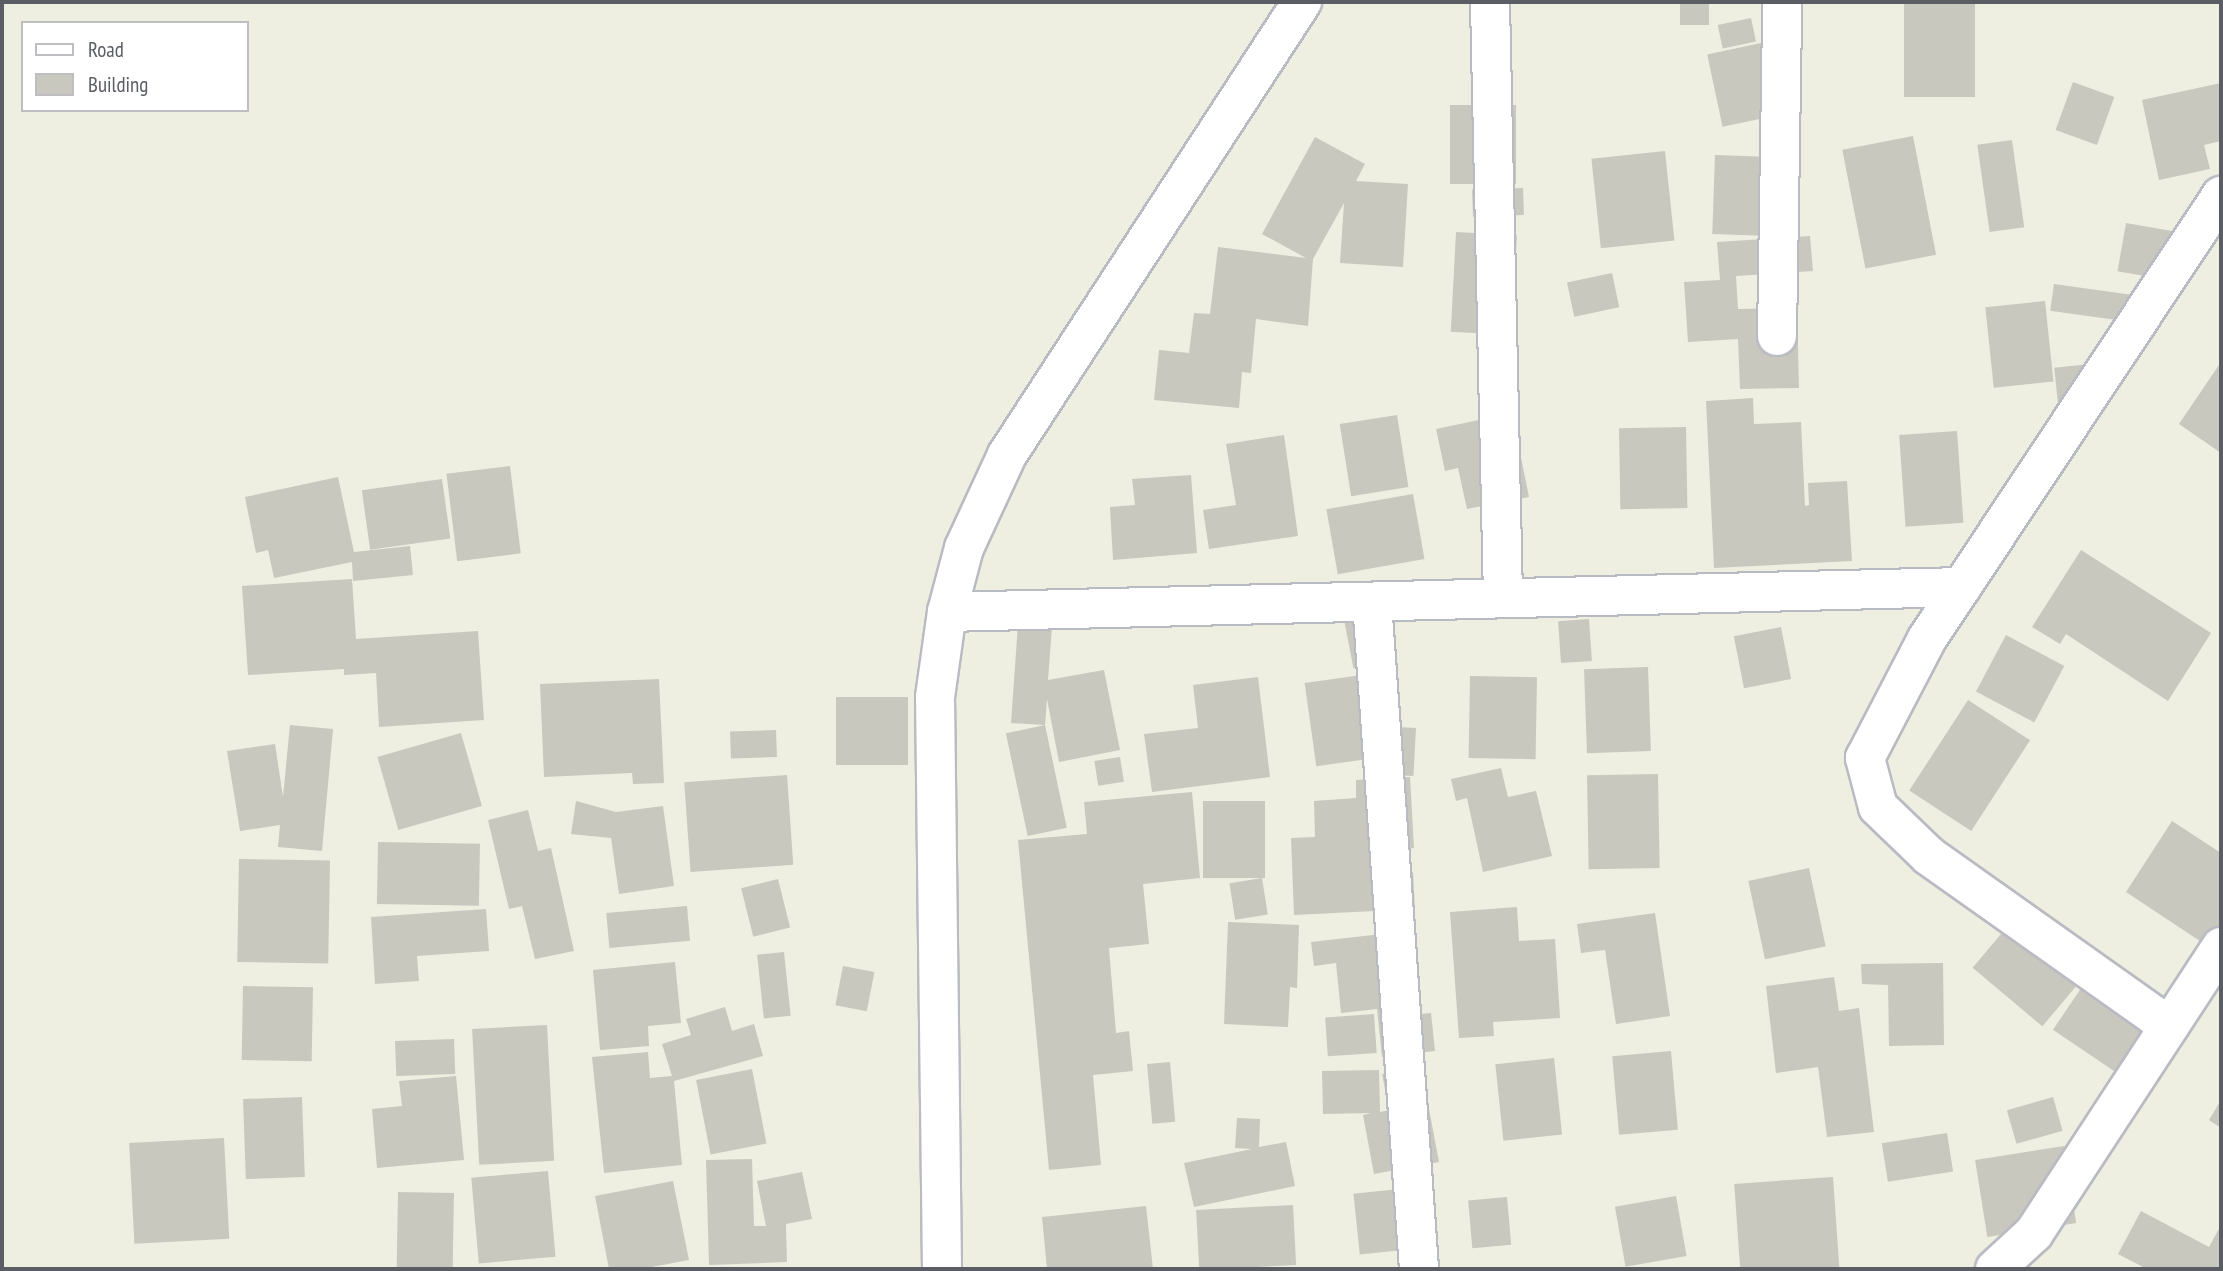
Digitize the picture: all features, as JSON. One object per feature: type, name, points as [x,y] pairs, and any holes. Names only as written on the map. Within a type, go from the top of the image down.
[{"type":"street","points":[[942,1269],[935,697],[947,612],[964,548],[1007,455],[1302,2]]},
{"type":"street","points":[[1490,2],[1503,598]]},
{"type":"street","points":[[1777,336],[1782,2]]},
{"type":"street","points":[[2169,1026],[1929,856],[1878,807],[1865,758],[1927,639],[2221,196]]},
{"type":"street","points":[[947,612],[1962,587]]},
{"type":"street","points":[[1372,601],[1419,1269]]},
{"type":"street","points":[[1995,1269],[2034,1233],[2221,947]]},
{"type":"building","points":[[1680,2],[1709,2],[1709,25],[1680,25]]},
{"type":"building","points":[[1904,2],[1975,2],[1975,97],[1904,97]]},
{"type":"building","points":[[1751,18],[1756,41],[1723,49],[1718,25]]},
{"type":"building","points":[[1761,43],[1776,115],[1723,127],[1707,54]]},
{"type":"building","points":[[2073,82],[2114,97],[2097,145],[2056,130]]},
{"type":"building","points":[[2221,83],[2221,141],[2204,145],[2210,169],[2159,180],[2142,100]]},
{"type":"building","points":[[1450,105],[1516,105],[1516,184],[1450,184]]},
{"type":"building","points":[[1913,136],[1936,255],[1865,269],[1842,150]]},
{"type":"building","points":[[1315,137],[1365,164],[1356,181],[1408,184],[1403,267],[1340,263],[1344,203],[1313,259],[1308,326],[1256,319],[1251,373],[1242,372],[1239,408],[1154,400],[1159,350],[1189,353],[1194,313],[1210,314],[1218,247],[1306,258],[1262,234]]},
{"type":"building","points":[[2012,140],[2024,227],[1990,232],[1977,145]]},
{"type":"building","points":[[1665,151],[1674,241],[1601,248],[1591,159]]},
{"type":"building","points":[[1715,155],[1780,157],[1777,236],[1712,234]]},
{"type":"building","points":[[1523,188],[1524,215],[1473,217],[1472,190]]},
{"type":"building","points":[[2126,223],[2189,234],[2181,282],[2117,271]]},
{"type":"building","points":[[1456,232],[1517,235],[1512,335],[1451,332]]},
{"type":"building","points":[[1810,236],[1813,271],[1736,276],[1738,309],[1797,308],[1799,388],[1740,389],[1738,339],[1688,342],[1684,282],[1720,280],[1717,242]]},
{"type":"building","points":[[1612,273],[1619,307],[1574,317],[1567,283]]},
{"type":"building","points":[[2054,284],[2136,296],[2132,322],[2050,311]]},
{"type":"building","points":[[2045,301],[2053,382],[1994,388],[1985,307]]},
{"type":"building","points":[[2221,362],[2221,453],[2179,424]]},
{"type":"building","points":[[2100,363],[2104,403],[2058,408],[2054,368]]},
{"type":"building","points":[[1753,398],[1754,424],[1801,422],[1805,506],[1809,505],[1808,483],[1847,481],[1852,561],[1714,568],[1706,401]]},
{"type":"building","points":[[1512,413],[1529,497],[1467,509],[1458,468],[1445,471],[1436,429]]},
{"type":"building","points":[[1397,415],[1408,487],[1351,496],[1340,424]]},
{"type":"building","points":[[1686,427],[1687,508],[1620,509],[1619,428]]},
{"type":"building","points":[[1957,431],[1963,523],[1906,527],[1899,435]]},
{"type":"building","points":[[1284,435],[1298,536],[1209,549],[1203,510],[1236,505],[1226,444]]},
{"type":"building","points":[[510,466],[521,553],[457,561],[446,474]]},
{"type":"building","points":[[1191,475],[1197,553],[1113,560],[1110,507],[1135,505],[1132,479]]},
{"type":"building","points":[[338,477],[354,552],[410,546],[413,575],[353,581],[352,562],[274,578],[268,550],[256,553],[245,497]]},
{"type":"building","points":[[442,479],[450,538],[370,550],[362,490]]},
{"type":"building","points":[[1413,494],[1424,559],[1338,574],[1326,509]]},
{"type":"building","points":[[2081,550],[2211,633],[2168,701],[2066,634],[2060,644],[2032,627]]},
{"type":"building","points":[[352,579],[356,639],[478,631],[484,720],[379,727],[376,673],[344,675],[344,669],[248,675],[242,586]]},
{"type":"building","points":[[1381,616],[1390,661],[1353,668],[1345,623]]},
{"type":"building","points":[[1589,619],[1592,661],[1561,663],[1558,621]]},
{"type":"building","points":[[1018,624],[1052,627],[1048,680],[1104,670],[1120,750],[1059,762],[1047,699],[1045,725],[1011,723]]},
{"type":"building","points":[[1781,627],[1791,679],[1744,688],[1734,636]]},
{"type":"building","points":[[2006,635],[2064,666],[2034,722],[1976,692]]},
{"type":"building","points":[[1648,667],[1651,751],[1587,753],[1584,669]]},
{"type":"building","points":[[1369,674],[1381,757],[1316,766],[1305,683]]},
{"type":"building","points":[[1470,676],[1537,677],[1536,759],[1469,758]]},
{"type":"building","points":[[1258,677],[1270,777],[1152,792],[1144,734],[1198,728],[1193,685]]},
{"type":"building","points":[[659,679],[664,783],[633,784],[632,773],[544,777],[540,684]]},
{"type":"building","points":[[836,697],[908,697],[908,765],[836,765]]},
{"type":"building","points":[[1968,700],[2030,740],[1971,831],[1909,791]]},
{"type":"building","points":[[290,725],[333,729],[322,851],[278,847],[280,825],[240,831],[227,751],[275,744],[283,797]]},
{"type":"building","points":[[1045,725],[1067,828],[1028,836],[1006,733]]},
{"type":"building","points":[[1397,727],[1416,728],[1413,776],[1394,775]]},
{"type":"building","points":[[776,730],[777,757],[731,759],[730,732]]},
{"type":"building","points":[[461,733],[482,806],[398,830],[377,757]]},
{"type":"building","points":[[1120,757],[1124,782],[1098,786],[1094,761]]},
{"type":"building","points":[[1501,768],[1508,797],[1536,791],[1552,856],[1483,872],[1467,798],[1456,801],[1451,779]]},
{"type":"building","points":[[1658,774],[1660,868],[1589,869],[1587,775]]},
{"type":"building","points":[[787,775],[793,865],[691,872],[684,782]]},
{"type":"building","points":[[1410,777],[1414,848],[1373,850],[1374,874],[1413,872],[1415,909],[1294,915],[1291,838],[1315,837],[1314,801],[1356,798],[1356,780]]},
{"type":"building","points":[[1192,792],[1200,878],[1143,884],[1149,944],[1109,948],[1116,1033],[1129,1031],[1133,1071],[1093,1075],[1101,1165],[1049,1170],[1018,840],[1087,834],[1084,802]]},
{"type":"building","points":[[576,801],[616,812],[663,806],[674,886],[619,894],[611,838],[571,834]]},
{"type":"building","points":[[1203,801],[1265,801],[1265,878],[1203,878]]},
{"type":"building","points":[[528,810],[538,851],[551,848],[574,951],[535,959],[522,906],[509,909],[488,820]]},
{"type":"building","points":[[2172,821],[2221,853],[2221,955],[2126,892]]},
{"type":"building","points":[[378,842],[480,844],[479,906],[377,904]]},
{"type":"building","points":[[239,859],[330,861],[328,964],[237,962]]},
{"type":"building","points":[[1809,868],[1826,946],[1765,959],[1748,881]]},
{"type":"building","points":[[1262,878],[1268,915],[1235,920],[1229,883]]},
{"type":"building","points":[[778,879],[790,928],[753,937],[741,888]]},
{"type":"building","points":[[687,906],[690,941],[609,948],[606,913]]},
{"type":"building","points":[[1517,907],[1519,941],[1555,939],[1560,1018],[1493,1022],[1494,1036],[1459,1038],[1450,912]]},
{"type":"building","points":[[486,909],[489,951],[417,956],[419,981],[375,984],[371,917]]},
{"type":"building","points":[[1655,913],[1670,1016],[1616,1024],[1605,950],[1581,953],[1577,924]]},
{"type":"building","points":[[2017,915],[2087,973],[2042,1026],[1973,968]]},
{"type":"building","points":[[1228,922],[1299,925],[1297,988],[1290,987],[1288,1027],[1224,1024]]},
{"type":"building","points":[[1399,932],[1408,1015],[1431,1013],[1435,1051],[1382,1057],[1377,1009],[1341,1013],[1336,963],[1314,966],[1311,942]]},
{"type":"building","points":[[784,952],[791,1016],[764,1018],[757,955]]},
{"type":"building","points":[[675,962],[681,1023],[648,1026],[649,1046],[600,1050],[593,970]]},
{"type":"building","points":[[1943,963],[1944,1045],[1889,1046],[1888,985],[1862,984],[1861,964]]},
{"type":"building","points":[[843,966],[874,972],[867,1011],[835,1005]]},
{"type":"building","points":[[2096,966],[2189,1029],[2146,1092],[2053,1030]]},
{"type":"building","points":[[1834,977],[1839,1011],[1859,1008],[1874,1132],[1827,1137],[1818,1067],[1776,1073],[1766,986]]},
{"type":"building","points":[[243,986],[313,987],[312,1061],[242,1060]]},
{"type":"building","points":[[725,1007],[732,1031],[754,1024],[763,1056],[674,1081],[682,1165],[604,1173],[592,1057],[648,1052],[650,1078],[672,1076],[662,1044],[691,1035],[686,1019]]},
{"type":"building","points":[[1374,1014],[1377,1053],[1328,1056],[1325,1017]]},
{"type":"building","points":[[547,1025],[554,1161],[479,1165],[472,1029]]},
{"type":"building","points":[[454,1039],[455,1074],[396,1076],[395,1041]]},
{"type":"building","points":[[1671,1051],[1678,1130],[1619,1135],[1612,1056]]},
{"type":"building","points":[[1554,1058],[1562,1135],[1503,1141],[1495,1064]]},
{"type":"building","points":[[1170,1062],[1175,1122],[1152,1124],[1147,1064]]},
{"type":"building","points":[[1421,1066],[1439,1162],[1374,1174],[1363,1115],[1371,1113],[1323,1114],[1322,1071],[1379,1070],[1380,1112],[1389,1110],[1382,1074]]},
{"type":"building","points":[[752,1069],[767,1144],[711,1154],[696,1080]]},
{"type":"building","points":[[456,1076],[464,1160],[377,1168],[372,1109],[402,1106],[399,1081]]},
{"type":"building","points":[[302,1097],[305,1177],[246,1179],[243,1099]]},
{"type":"building","points":[[2053,1097],[2063,1131],[2017,1144],[2007,1110]]},
{"type":"building","points":[[2221,1100],[2221,1128],[2209,1120]]},
{"type":"building","points":[[1237,1118],[1260,1119],[1259,1147],[1286,1142],[1295,1186],[1194,1207],[1184,1163],[1252,1149],[1235,1148]]},
{"type":"building","points":[[1947,1133],[1953,1172],[1888,1182],[1882,1143]]},
{"type":"building","points":[[224,1138],[229,1239],[134,1244],[129,1143]]},
{"type":"building","points":[[2064,1146],[2076,1223],[1987,1237],[1975,1160]]},
{"type":"building","points":[[752,1159],[754,1226],[766,1226],[757,1181],[802,1172],[812,1219],[786,1224],[787,1262],[709,1265],[706,1160]]},
{"type":"building","points":[[548,1171],[555,1257],[479,1263],[471,1178]]},
{"type":"building","points":[[1833,1177],[1839,1269],[1740,1269],[1734,1184]]},
{"type":"building","points":[[673,1181],[689,1260],[641,1269],[609,1269],[595,1196]]},
{"type":"building","points":[[1428,1186],[1434,1247],[1360,1255],[1353,1194]]},
{"type":"building","points":[[398,1192],[454,1193],[453,1269],[397,1269]]},
{"type":"building","points":[[1676,1196],[1687,1256],[1626,1267],[1615,1207]]},
{"type":"building","points":[[1507,1197],[1511,1245],[1472,1248],[1468,1200]]},
{"type":"building","points":[[1293,1205],[1296,1265],[1199,1269],[1196,1210]]},
{"type":"building","points":[[1146,1206],[1153,1269],[1047,1269],[1042,1217]]},
{"type":"building","points":[[2141,1211],[2209,1247],[2221,1225],[2221,1269],[2147,1269],[2118,1254]]}]
